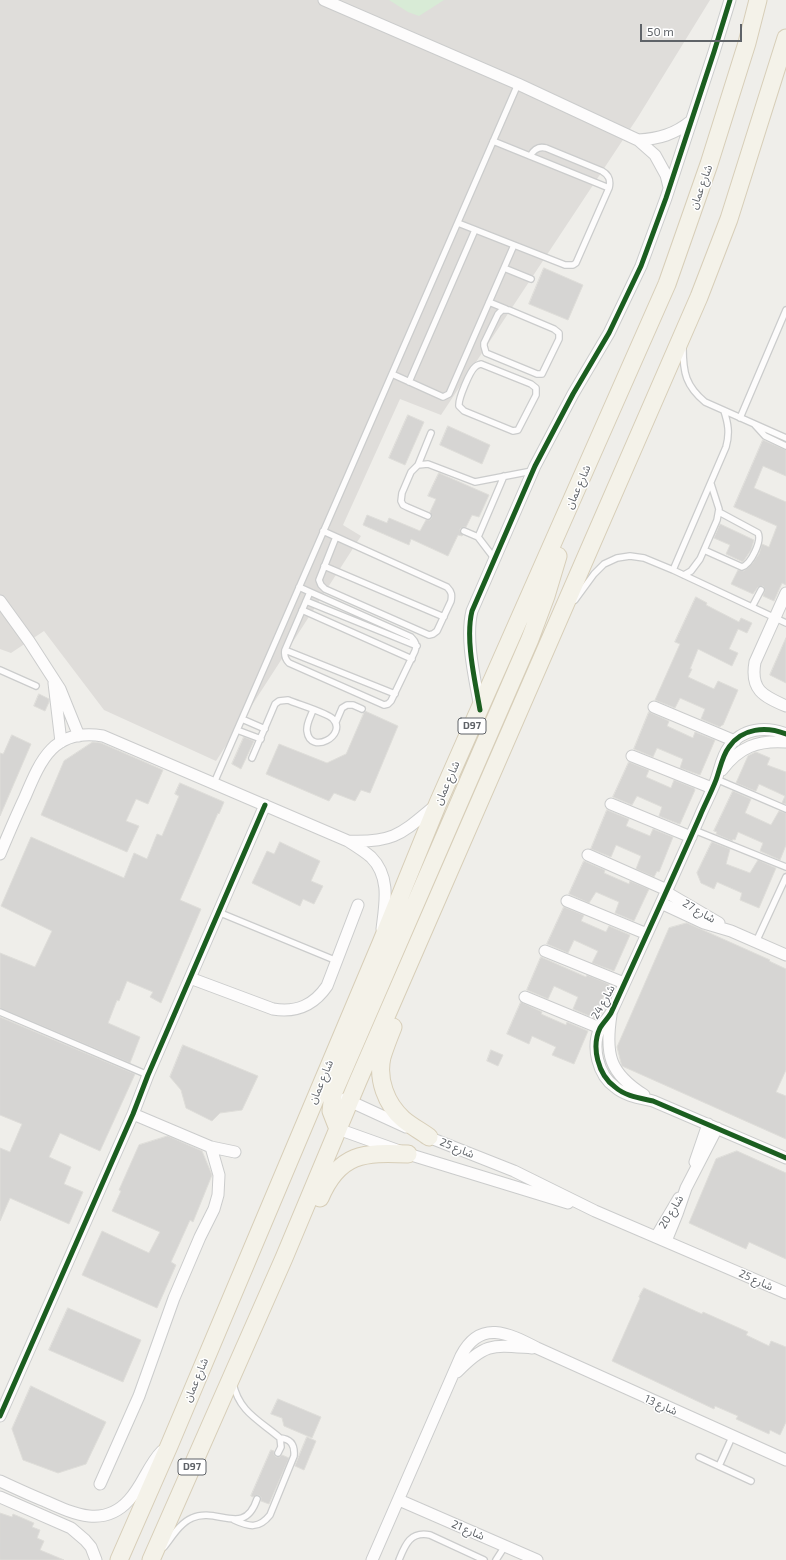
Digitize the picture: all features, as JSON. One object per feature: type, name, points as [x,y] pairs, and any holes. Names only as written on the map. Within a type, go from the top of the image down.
[{"type":"main road","name":"شارع عمان","points":[[119,1560],[326,1091],[381,943],[438,803],[667,284],[709,164],[758,0]]},
{"type":"main road","name":"D97","points":[[150,1560],[284,1258],[349,1101],[683,335],[729,220],[786,38]]},
{"type":"main road","points":[[338,1129],[331,1111],[326,1091],[530,639],[546,596],[570,506]]},
{"type":"main road","points":[[411,959],[406,991],[382,1057],[381,1078],[388,1100],[394,1110],[403,1119],[429,1137]]},
{"type":"main road","points":[[284,1258],[302,1237],[328,1181],[343,1165],[352,1159],[370,1154],[408,1154]]},
{"type":"street","points":[[324,0],[518,84],[638,140],[655,155],[662,165],[670,186]]},
{"type":"street","points":[[480,710],[470,641],[469,621],[472,611],[533,471],[573,394],[626,301],[650,244],[730,0]]},
{"type":"street","points":[[638,140],[661,137],[682,128],[691,121]]},
{"type":"street","points":[[786,593],[755,662],[753,672],[759,691],[766,697],[786,706]]},
{"type":"street","points":[[0,601],[29,641],[53,679],[65,701],[79,736]]},
{"type":"street","points":[[53,679],[62,742]]},
{"type":"street","points":[[654,707],[735,741]]},
{"type":"street","points":[[714,784],[729,746],[740,736],[755,730],[770,729],[786,734]]},
{"type":"street","points":[[0,854],[39,765],[49,752],[62,742],[79,736],[95,735],[111,739],[348,840],[371,857],[382,873],[386,892],[381,943]]},
{"type":"street","points":[[714,784],[733,757],[744,749],[769,741],[786,742]]},
{"type":"street","points":[[632,756],[714,784]]},
{"type":"street","name":"شارع 24","points":[[714,784],[611,1013],[600,1028],[596,1041],[597,1058],[603,1075],[614,1087],[630,1095],[653,1101],[786,1158]]},
{"type":"street","points":[[348,840],[376,841],[394,836],[409,827],[438,803]]},
{"type":"street","points":[[611,804],[692,833]]},
{"type":"street","points":[[0,1416],[133,1114],[148,1075],[264,805]]},
{"type":"street","name":"شارع 27","points":[[588,855],[666,891],[731,931]]},
{"type":"street","points":[[567,902],[647,934]]},
{"type":"street","name":"شارع 27","points":[[661,904],[704,922],[731,931],[786,955]]},
{"type":"street","points":[[190,978],[274,1009],[284,1011],[304,1007],[321,995],[327,986],[358,905]]},
{"type":"street","points":[[545,951],[624,983]]},
{"type":"street","points":[[525,997],[600,1028]]},
{"type":"street","name":"شارع 24","points":[[611,1013],[608,1044],[610,1057],[615,1069],[623,1080],[632,1088],[653,1101]]},
{"type":"street","name":"شارع 25","points":[[326,1091],[429,1137],[514,1171],[594,1210],[786,1293]]},
{"type":"street","points":[[133,1114],[210,1147],[235,1152]]},
{"type":"street","name":"شارع 20","points":[[661,1239],[678,1214],[686,1188],[712,1126]]},
{"type":"street","name":"شارع 25","points":[[338,1129],[408,1154],[594,1210]]},
{"type":"street","points":[[100,1484],[139,1396],[174,1298],[200,1237],[214,1209],[218,1195],[219,1175],[210,1147]]},
{"type":"street","name":"شارع 13","points":[[372,1560],[453,1377],[475,1354],[492,1347],[501,1345],[537,1348],[786,1460]]},
{"type":"street","points":[[1,1481],[75,1514],[93,1517],[103,1516],[122,1507],[130,1499],[153,1461],[169,1446]]},
{"type":"street","points":[[1,1498],[74,1531],[91,1547],[96,1560]]},
{"type":"street","name":"شارع 21","points":[[399,1500],[537,1560]]},
{"type":"lane","points":[[214,783],[518,84]]},
{"type":"lane","points":[[493,141],[609,188]]},
{"type":"lane","points":[[458,223],[565,265],[573,265],[578,260],[609,188],[610,178],[607,174],[581,162],[542,147],[533,151],[530,156]]},
{"type":"lane","points":[[409,382],[475,230]]},
{"type":"lane","points":[[392,374],[440,396],[447,397],[514,245]]},
{"type":"lane","points":[[504,268],[531,279]]},
{"type":"lane","points":[[489,302],[506,309],[557,331],[560,336],[542,374],[537,374],[486,353],[484,346],[498,314],[502,310],[506,309]]},
{"type":"lane","points":[[740,418],[786,310]]},
{"type":"lane","points":[[683,335],[684,372],[688,384],[696,394],[705,402],[786,438]]},
{"type":"lane","points":[[495,369],[499,359]]},
{"type":"lane","points":[[481,364],[495,369],[536,388],[536,395],[518,430],[513,431],[464,411],[459,406],[460,398],[475,366],[481,364]]},
{"type":"lane","points":[[673,570],[711,484],[729,438],[729,429],[724,411]]},
{"type":"lane","points":[[754,425],[765,436],[786,446]]},
{"type":"lane","points":[[428,516],[403,505],[401,501],[402,493],[411,472],[418,465],[431,433]]},
{"type":"lane","points":[[418,465],[428,464],[475,482],[533,471]]},
{"type":"lane","points":[[478,537],[504,476]]},
{"type":"lane","points":[[684,575],[696,566],[719,512],[711,484]]},
{"type":"lane","points":[[704,550],[742,567],[749,563],[759,540],[758,533],[719,512]]},
{"type":"lane","points":[[324,531],[447,587],[451,591],[452,596],[437,631],[429,635],[325,589],[319,580],[336,537]]},
{"type":"lane","points":[[464,531],[478,537],[495,560]]},
{"type":"lane","points":[[555,628],[594,574],[604,564],[617,558],[630,556],[644,558],[673,570],[786,623]]},
{"type":"lane","points":[[324,566],[444,617]]},
{"type":"lane","points":[[299,587],[412,637],[417,646],[391,702],[384,705],[289,663],[286,660],[284,655],[285,650],[310,592]]},
{"type":"lane","points":[[752,607],[761,590]]},
{"type":"lane","points":[[306,601],[417,646]]},
{"type":"lane","points":[[302,610],[412,659]]},
{"type":"lane","points":[[285,650],[395,694]]},
{"type":"lane","points":[[0,670],[36,686]]},
{"type":"lane","points":[[252,758],[275,704],[279,701],[288,700],[332,718],[336,722]]},
{"type":"lane","points":[[313,710],[307,732],[310,738],[316,742],[323,743],[330,740],[336,728],[336,722],[342,708],[347,705],[353,705],[362,709]]},
{"type":"lane","points":[[242,719],[265,729]]},
{"type":"lane","points":[[237,730],[261,739]]},
{"type":"lane","points":[[714,784],[786,809]]},
{"type":"lane","points":[[692,833],[786,867]]},
{"type":"lane","points":[[756,942],[786,877]]},
{"type":"lane","points":[[218,912],[336,961]]},
{"type":"lane","points":[[0,1012],[148,1075]]},
{"type":"lane","points":[[155,1560],[177,1530],[192,1518],[201,1515],[210,1515],[233,1520],[249,1526],[265,1522],[270,1515],[294,1456],[295,1449],[292,1443],[286,1439],[280,1438],[248,1413],[241,1404],[234,1384],[233,1374]]},
{"type":"lane","points":[[719,1466],[732,1437]]},
{"type":"lane","points":[[278,1453],[281,1447],[280,1438]]},
{"type":"lane","points":[[699,1457],[751,1481]]},
{"type":"lane","points":[[233,1520],[245,1517],[250,1513],[254,1508],[257,1499]]},
{"type":"lane","points":[[399,1560],[408,1541],[418,1534],[430,1535],[484,1560]]},
{"type":"lane","points":[[496,1560],[505,1546]]},
{"type":"shaded area","points":[[0,0],[710,0],[638,117],[441,415],[400,399],[343,525],[361,536],[216,761],[104,710],[44,631],[11,653],[0,649]]},
{"type":"green space","points":[[389,0],[444,0],[419,16],[408,12]]},
{"type":"building","points":[[544,268],[583,285],[568,320],[529,304]]},
{"type":"building","points":[[408,415],[424,422],[405,465],[389,458]]},
{"type":"building","points":[[448,426],[490,445],[482,464],[440,445]]},
{"type":"building","points":[[763,440],[786,450],[786,476],[763,466],[754,488],[786,502],[786,585],[782,583],[774,601],[763,596],[765,590],[763,586],[758,587],[753,594],[731,584],[738,570],[744,571],[752,564],[759,554],[762,544],[769,547],[777,526],[734,507]]},
{"type":"building","points":[[439,473],[489,495],[479,517],[472,515],[466,527],[460,529],[460,532],[463,535],[458,535],[448,556],[411,539],[409,545],[363,525],[367,515],[387,523],[389,518],[420,531],[426,520],[430,520],[432,517],[430,512],[436,499],[428,496]]},
{"type":"building","points":[[720,524],[754,540],[751,550],[743,562],[726,554],[730,545],[714,538]]},
{"type":"building","points":[[696,597],[707,603],[706,605],[739,622],[741,618],[752,623],[747,633],[738,629],[729,649],[738,653],[732,666],[698,649],[690,669],[692,669],[688,677],[714,689],[718,681],[738,690],[723,725],[720,727],[701,719],[705,709],[680,698],[675,708],[655,700],[680,644],[675,642]]},
{"type":"building","points":[[786,638],[786,683],[770,675]]},
{"type":"building","points":[[39,694],[49,699],[45,711],[34,706]]},
{"type":"building","points":[[365,711],[398,726],[370,793],[361,790],[355,801],[334,793],[329,801],[266,774],[279,744],[327,763],[346,754]]},
{"type":"building","points":[[649,712],[669,721],[667,726],[693,738],[695,732],[715,740],[700,775],[680,768],[683,759],[657,748],[653,757],[634,749]]},
{"type":"building","points":[[12,735],[31,744],[0,816],[0,753],[3,754]]},
{"type":"building","points":[[244,737],[254,741],[241,769],[232,764]]},
{"type":"building","points":[[93,742],[101,743],[163,770],[148,804],[136,799],[126,821],[139,826],[127,852],[41,815],[64,761]]},
{"type":"building","points":[[756,752],[770,758],[767,765],[786,772],[786,804],[782,803],[785,796],[759,784],[755,791],[736,783],[748,756]]},
{"type":"building","points":[[629,762],[649,770],[646,777],[671,788],[674,780],[694,788],[695,790],[680,824],[659,816],[662,807],[637,796],[632,805],[613,797]]},
{"type":"building","points":[[180,783],[224,802],[180,900],[201,909],[161,1003],[150,997],[153,992],[127,981],[119,1001],[117,1000],[108,1023],[140,1037],[130,1063],[0,1008],[0,953],[35,967],[52,931],[1,906],[31,837],[124,878],[134,853],[147,859],[157,834],[162,836],[179,796],[175,794]]},
{"type":"building","points":[[733,791],[751,799],[745,813],[771,825],[779,811],[786,813],[786,845],[780,860],[760,851],[763,843],[738,832],[735,840],[733,839],[732,841],[716,834],[717,832],[714,831]]},
{"type":"building","points":[[607,810],[629,819],[626,826],[650,836],[653,829],[673,837],[659,872],[657,871],[654,877],[636,869],[641,856],[616,845],[611,857],[591,849]]},
{"type":"building","points":[[280,842],[320,861],[311,881],[323,886],[314,904],[303,899],[300,906],[252,883],[267,851],[274,854]]},
{"type":"building","points":[[712,842],[730,849],[726,864],[750,873],[758,860],[776,868],[759,908],[740,900],[742,893],[717,882],[714,889],[701,883],[697,873]]},
{"type":"building","points":[[584,861],[605,870],[604,873],[629,884],[630,881],[649,889],[634,921],[615,913],[619,902],[596,892],[589,903],[569,894]]},
{"type":"building","points":[[564,907],[584,915],[581,921],[606,932],[609,926],[630,935],[614,971],[592,963],[598,951],[574,940],[568,953],[547,944]]},
{"type":"building","points":[[687,923],[770,960],[769,961],[786,969],[786,1070],[776,1092],[786,1096],[786,1139],[622,1066],[617,1047],[669,928]]},
{"type":"building","points":[[541,957],[586,977],[587,975],[609,984],[594,1018],[573,1009],[578,997],[554,986],[548,999],[527,990]]},
{"type":"building","points":[[521,1002],[542,1012],[541,1014],[566,1025],[567,1022],[588,1031],[574,1064],[552,1055],[556,1047],[532,1036],[529,1044],[507,1034]]},
{"type":"building","points":[[0,1017],[135,1074],[100,1151],[60,1133],[49,1157],[71,1167],[64,1184],[83,1192],[69,1224],[10,1198],[0,1221],[0,1148],[10,1152],[22,1124],[0,1115]]},
{"type":"building","points":[[183,1045],[258,1076],[242,1110],[220,1113],[212,1121],[186,1108],[181,1090],[170,1077]]},
{"type":"building","points":[[491,1050],[503,1055],[498,1066],[487,1061]]},
{"type":"building","points":[[168,1136],[202,1151],[212,1175],[193,1222],[190,1220],[171,1262],[176,1265],[157,1308],[82,1275],[102,1231],[149,1253],[160,1232],[112,1211],[121,1191],[119,1190],[139,1145]]},
{"type":"building","points":[[737,1151],[786,1173],[786,1259],[749,1242],[746,1249],[689,1223],[716,1159]]},
{"type":"building","points":[[644,1288],[702,1314],[703,1312],[748,1332],[746,1335],[769,1346],[771,1341],[786,1347],[786,1422],[780,1435],[770,1430],[769,1434],[736,1419],[738,1416],[715,1406],[714,1409],[612,1361]]},
{"type":"building","points":[[68,1308],[141,1340],[123,1382],[49,1350]]},
{"type":"building","points":[[31,1386],[106,1422],[86,1464],[58,1473],[23,1460],[12,1429]]},
{"type":"building","points":[[278,1399],[321,1417],[312,1438],[284,1426],[282,1418],[271,1414]]},
{"type":"building","points":[[307,1437],[316,1441],[304,1470],[295,1466]]},
{"type":"building","points":[[271,1450],[274,1451],[274,1455],[276,1457],[280,1457],[282,1455],[289,1458],[269,1504],[261,1501],[261,1497],[258,1495],[253,1497],[251,1496]]},
{"type":"building","points":[[0,1513],[12,1517],[13,1514],[34,1523],[32,1527],[40,1530],[37,1538],[44,1541],[40,1550],[64,1560],[0,1560]]},
{"type":"cycle path","points":[[480,710],[470,647],[470,622],[472,611],[535,466],[573,394],[609,333],[641,266],[666,198],[730,0]]},
{"type":"cycle path","points":[[786,734],[778,731],[755,730],[747,732],[734,741],[729,747],[723,758],[716,780],[611,1013],[600,1028],[597,1035],[596,1044],[596,1052],[600,1068],[609,1082],[623,1093],[653,1101],[786,1158]]},
{"type":"cycle path","points":[[0,1416],[133,1114],[148,1075],[265,805]]}]
